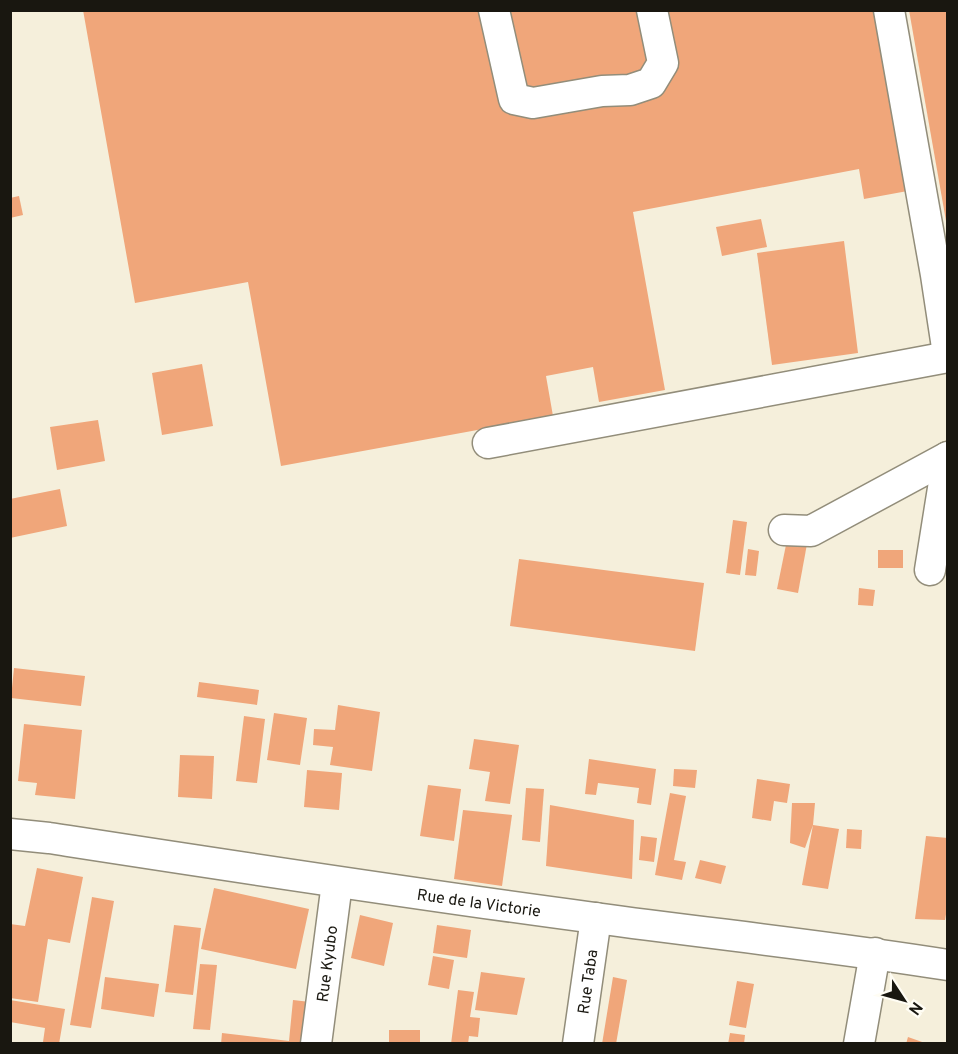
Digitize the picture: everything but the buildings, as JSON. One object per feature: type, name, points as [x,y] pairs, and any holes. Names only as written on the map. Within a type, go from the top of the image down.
[{"type":"street","points":[[494,10],[514,99],[533,103],[630,90],[651,83],[663,63],[652,10]]},
{"type":"street","points":[[488,443],[948,356],[889,10]]},
{"type":"street","points":[[784,530],[811,531],[948,457]]},
{"type":"street","points":[[930,570],[948,457]]},
{"type":"street","name":"Rue de la Victorie","points":[[10,834],[49,838],[337,883],[875,953],[948,965]]},
{"type":"street","name":"Rue Kyubo","points":[[316,1044],[337,883]]},
{"type":"street","name":"Rue Taba","points":[[578,1044],[596,918]]},
{"type":"street","points":[[859,1044],[875,953]]}]
